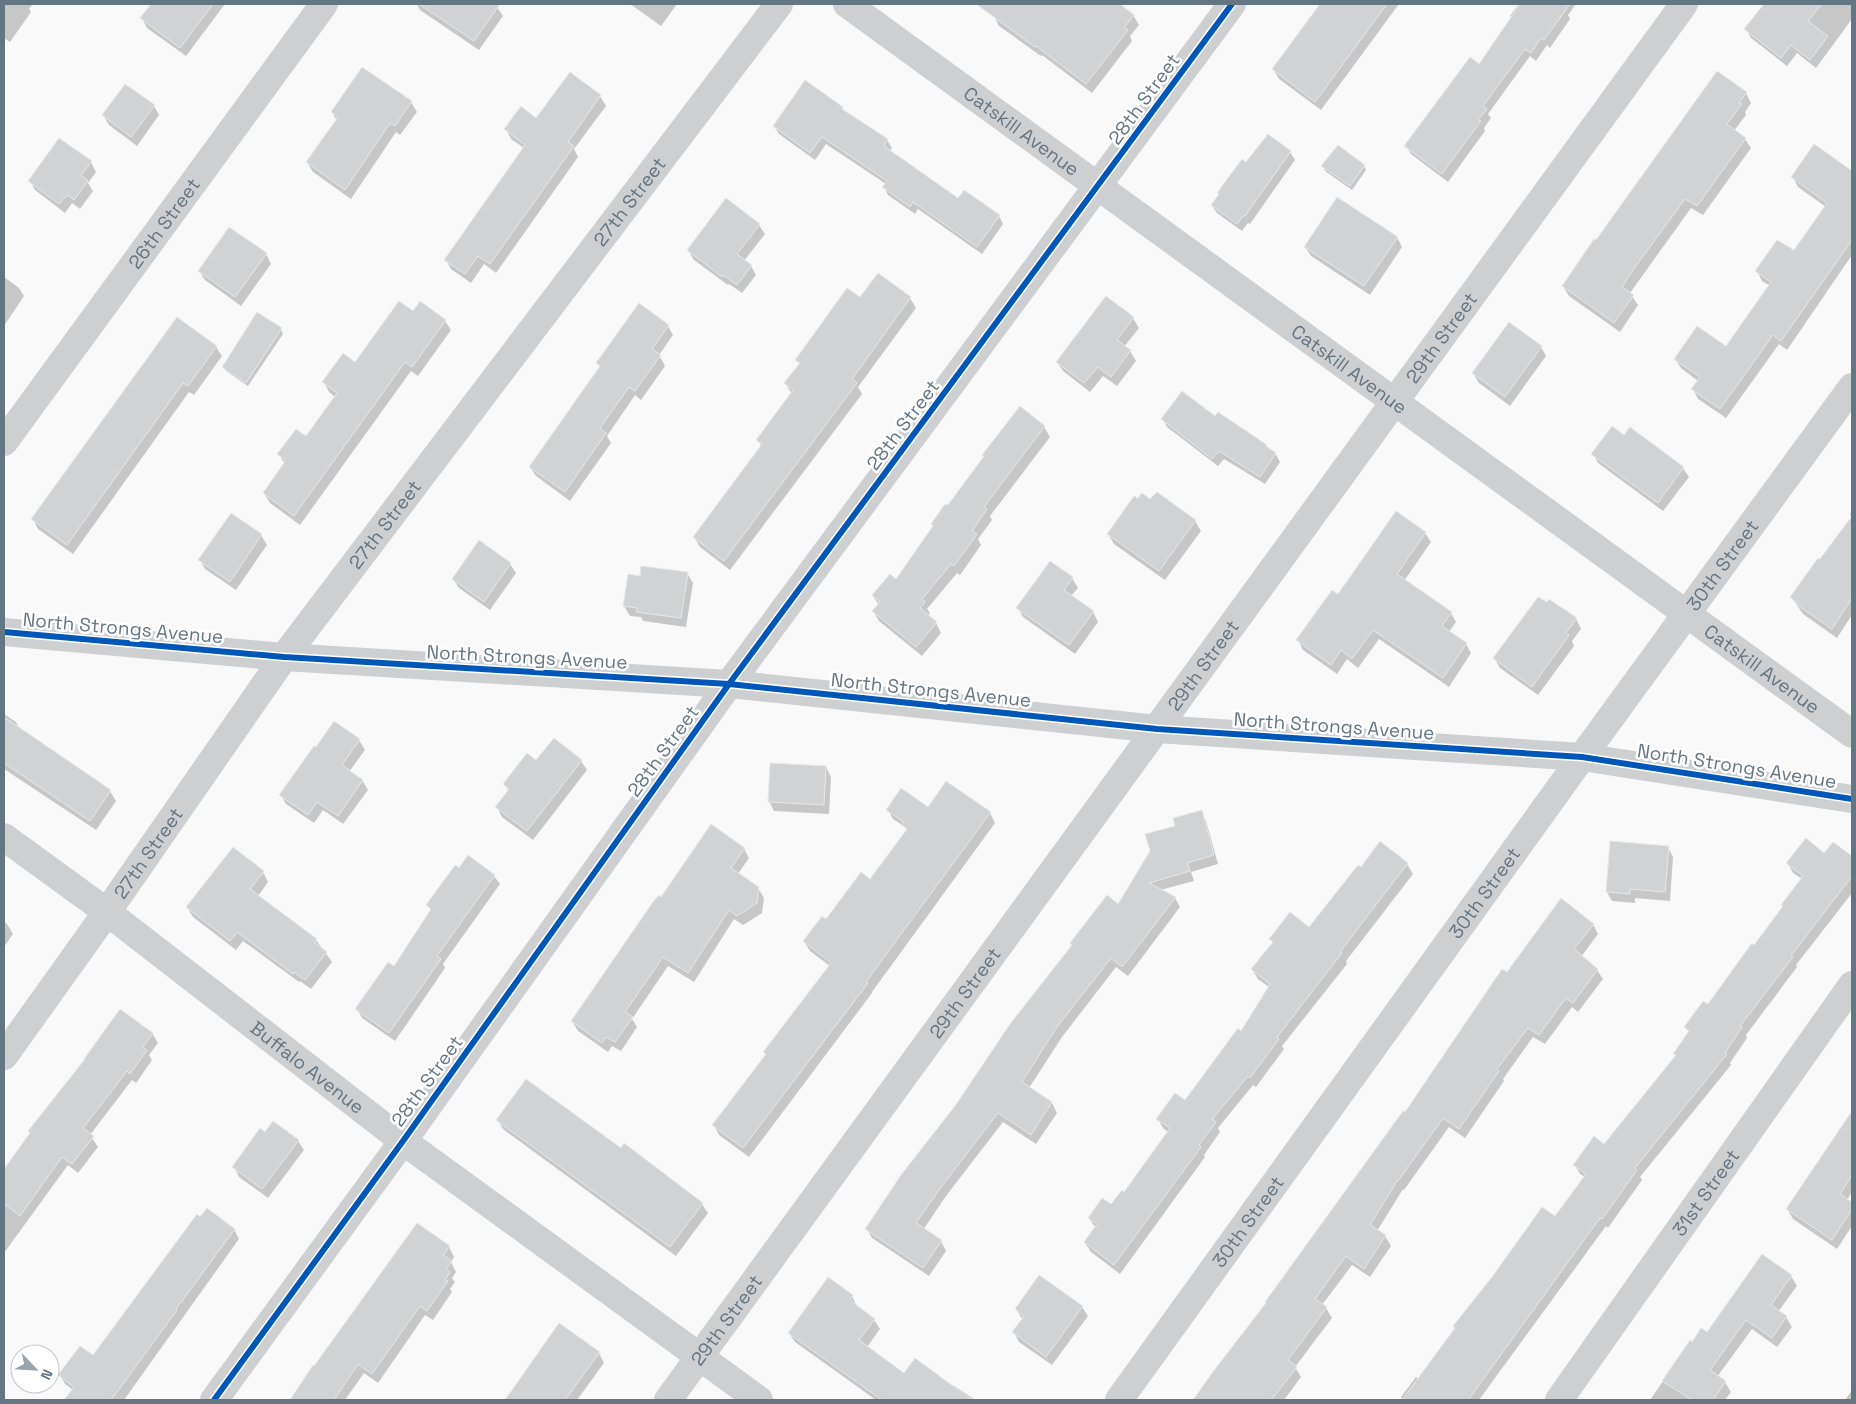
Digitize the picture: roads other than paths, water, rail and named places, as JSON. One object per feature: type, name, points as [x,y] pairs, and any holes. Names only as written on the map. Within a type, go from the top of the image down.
[{"type":"street","name":"26th Street","points":[[4,442],[324,4]]},
{"type":"street","name":"27th Street","points":[[4,1056],[107,912],[284,657],[779,4]]},
{"type":"street","name":"Catskill Avenue","points":[[847,4],[1852,734]]},
{"type":"street","name":"28th Street","points":[[214,1400],[403,1141],[729,684],[1232,4]]},
{"type":"street","name":"29th Street","points":[[668,1400],[1684,4]]},
{"type":"street","name":"30th Street","points":[[1119,1400],[1852,387]]},
{"type":"street","name":"North Strongs Avenue","points":[[4,632],[284,657],[729,684],[1157,729],[1582,758],[1852,799]]},
{"type":"street","name":"Buffalo Avenue","points":[[4,837],[107,912],[403,1141],[759,1400]]},
{"type":"street","name":"31st Street","points":[[1559,1400],[1852,985]]}]
